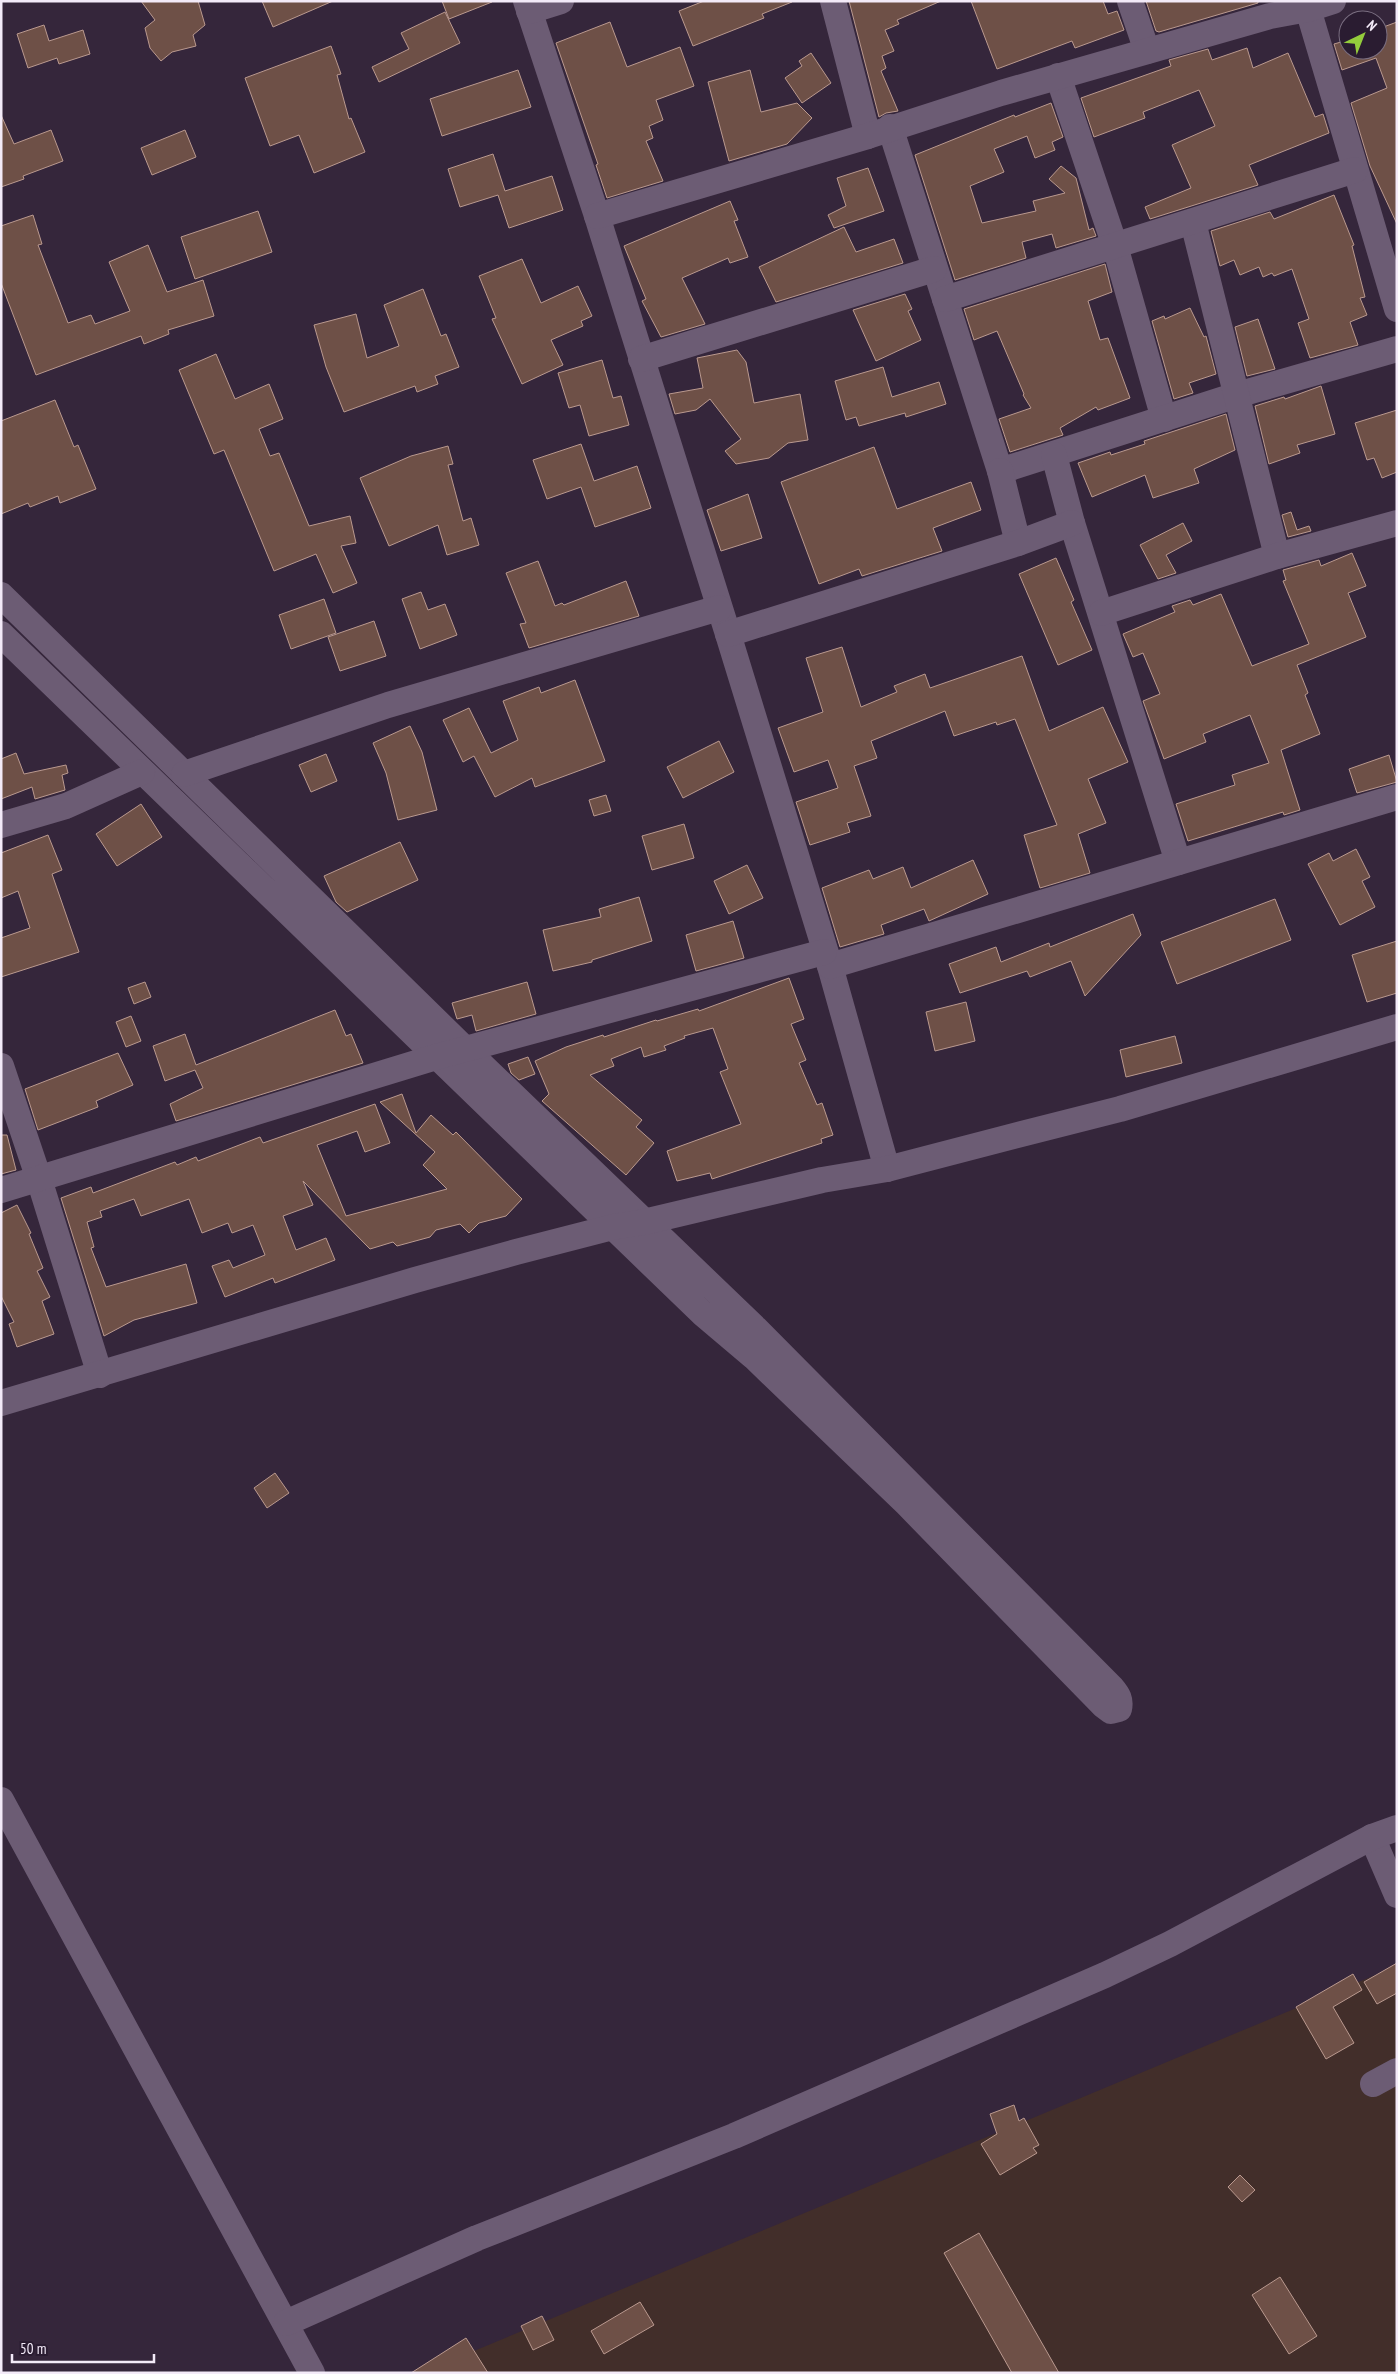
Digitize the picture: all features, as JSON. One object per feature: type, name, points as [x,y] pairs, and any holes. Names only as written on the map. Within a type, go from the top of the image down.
[{"type":"street","points":[[561,1],[527,6],[597,216],[720,608],[827,959],[887,1169]]},
{"type":"street","points":[[833,1],[879,132],[945,299],[1000,471],[1018,543]]},
{"type":"street","points":[[1130,1],[1147,51]]},
{"type":"street","points":[[597,216],[879,132],[1058,76],[1147,51],[1268,9],[1308,9],[1333,1]]},
{"type":"street","points":[[1308,9],[1397,308]]},
{"type":"street","points":[[1058,76],[1115,246],[1164,419]]},
{"type":"street","points":[[945,299],[1355,170]]},
{"type":"street","points":[[1193,222],[1277,556]]},
{"type":"street","points":[[641,359],[934,269]]},
{"type":"street","points":[[1000,471],[1237,395],[1397,349]]},
{"type":"street","points":[[1054,455],[1072,522],[1178,862]]},
{"type":"street","points":[[728,634],[1018,543],[1072,522]]},
{"type":"street","points":[[1101,613],[1277,556],[1397,523]]},
{"type":"street","points":[[1,595],[465,1049],[824,1396],[1112,1688],[1118,1695],[1121,1704],[1119,1709],[1112,1711],[1103,1705],[907,1504],[754,1358],[702,1313],[1,634]]},
{"type":"street","points":[[184,774],[388,705],[720,608]]},
{"type":"street","points":[[1,825],[66,806],[142,772]]},
{"type":"street","points":[[1,1190],[436,1057],[827,959],[1178,862],[1397,797]]},
{"type":"street","points":[[1,1404],[415,1280],[613,1227],[644,1222],[822,1180],[887,1169],[1120,1109],[1397,1027]]},
{"type":"street","points":[[1,1066],[39,1179],[100,1375]]},
{"type":"street","points":[[1,1800],[312,2373]]},
{"type":"street","points":[[286,2323],[477,2238],[734,2136],[1105,1975],[1170,1944],[1372,1837],[1397,1828]]},
{"type":"street","points":[[1372,1837],[1397,1895]]},
{"type":"street","points":[[1373,2084],[1397,2071]]},
{"type":"shaded area","points":[[1397,1966],[1397,2373],[421,2373]]},
{"type":"building","points":[[141,1],[198,1],[205,25],[193,35],[196,46],[172,52],[161,61],[150,48],[145,28],[155,20]]},
{"type":"building","points":[[262,1],[333,1],[273,27]]},
{"type":"building","points":[[442,1],[491,1],[492,2],[449,19]]},
{"type":"building","points":[[704,1],[792,2],[762,14],[764,18],[693,46],[679,11]]},
{"type":"building","points":[[849,1],[941,1],[897,20],[899,24],[885,30],[894,51],[882,56],[886,68],[881,71],[898,111],[886,113],[879,117]]},
{"type":"building","points":[[971,1],[1103,1],[1108,14],[1117,11],[1124,30],[1075,48],[1072,41],[997,69]]},
{"type":"building","points":[[1146,1],[1258,1],[1258,3],[1159,32],[1156,31]]},
{"type":"building","points":[[445,12],[460,43],[379,82],[372,67],[409,49],[401,33]]},
{"type":"building","points":[[610,22],[627,67],[680,47],[694,86],[656,100],[663,120],[649,126],[653,138],[646,141],[663,181],[607,198],[596,165],[598,164],[556,43]]},
{"type":"building","points":[[1397,22],[1397,224],[1370,166],[1351,103],[1387,88],[1377,60],[1388,60],[1388,25]]},
{"type":"building","points":[[44,25],[49,41],[83,30],[90,54],[59,64],[57,58],[28,68],[17,34]]},
{"type":"building","points":[[1338,43],[1338,57],[1334,44]]},
{"type":"building","points":[[331,46],[341,74],[337,75],[349,119],[351,118],[365,152],[314,173],[299,135],[270,146],[245,78]]},
{"type":"building","points":[[1247,48],[1253,68],[1288,53],[1315,117],[1323,114],[1329,133],[1249,165],[1258,185],[1150,219],[1145,207],[1191,188],[1172,145],[1215,126],[1199,90],[1143,112],[1145,118],[1094,137],[1081,98],[1171,66],[1169,60],[1208,49],[1212,60]]},
{"type":"building","points":[[811,53],[831,83],[802,103],[785,78],[802,66],[799,61]]},
{"type":"building","points":[[1339,60],[1370,60],[1342,70]]},
{"type":"building","points":[[518,70],[531,107],[442,136],[430,99]]},
{"type":"building","points":[[750,70],[761,112],[797,103],[812,118],[787,144],[729,161],[708,82]]},
{"type":"building","points":[[1051,103],[1063,137],[1052,142],[1055,150],[1035,158],[1027,136],[994,149],[1004,172],[970,186],[982,223],[1036,211],[1033,201],[1065,193],[1049,179],[1061,166],[1076,178],[1089,230],[1093,228],[1096,236],[1056,248],[1052,234],[1022,242],[1026,258],[955,280],[915,155],[1014,115],[1015,117]]},
{"type":"building","points":[[1,115],[14,144],[51,130],[63,161],[23,176],[24,179],[1,187]]},
{"type":"building","points":[[185,130],[196,157],[152,175],[141,148]]},
{"type":"building","points":[[493,154],[505,191],[552,176],[563,210],[509,228],[498,195],[460,207],[448,169]]},
{"type":"building","points":[[868,168],[884,211],[834,228],[828,215],[846,206],[837,178]]},
{"type":"building","points":[[1334,195],[1354,245],[1352,246],[1365,297],[1360,298],[1367,315],[1350,322],[1358,345],[1310,358],[1298,323],[1309,319],[1292,269],[1274,276],[1272,273],[1263,277],[1259,267],[1240,275],[1234,260],[1220,266],[1211,231],[1270,212],[1274,219]]},
{"type":"building","points":[[730,201],[738,220],[734,221],[748,257],[730,263],[728,258],[682,278],[705,324],[661,337],[642,301],[646,299],[624,246]]},
{"type":"building","points":[[258,211],[272,252],[195,279],[181,237]]},
{"type":"building","points":[[33,215],[42,244],[38,245],[68,323],[91,315],[95,324],[130,311],[109,262],[148,245],[167,292],[203,280],[214,316],[168,330],[169,334],[144,344],[141,336],[36,375],[1,283],[1,226]]},
{"type":"building","points":[[844,227],[856,252],[894,239],[903,263],[776,302],[759,267]]},
{"type":"building","points":[[522,259],[541,303],[578,286],[592,316],[581,321],[583,326],[551,340],[563,365],[522,384],[492,319],[496,318],[479,276]]},
{"type":"building","points":[[1105,264],[1112,292],[1088,301],[1100,340],[1108,338],[1130,398],[1098,410],[1096,407],[1060,428],[1063,435],[1010,452],[999,419],[1031,408],[1023,395],[997,331],[974,340],[964,309]]},
{"type":"building","points":[[423,289],[441,336],[446,334],[459,367],[435,376],[438,384],[417,392],[415,386],[344,412],[326,367],[314,325],[356,314],[367,358],[399,346],[384,305]]},
{"type":"building","points":[[905,294],[912,309],[908,311],[921,340],[876,361],[853,310]]},
{"type":"building","points":[[1190,308],[1204,337],[1206,336],[1216,374],[1189,383],[1193,393],[1174,399],[1152,321],[1164,316],[1165,319]]},
{"type":"building","points":[[1258,319],[1275,369],[1247,376],[1235,327]]},
{"type":"building","points":[[737,350],[746,362],[754,403],[800,394],[808,440],[788,443],[769,458],[736,464],[725,451],[741,439],[710,399],[696,410],[675,414],[669,394],[703,388],[697,358]]},
{"type":"building","points":[[216,354],[235,399],[269,384],[283,419],[259,429],[270,456],[279,453],[309,526],[350,516],[356,543],[341,546],[357,583],[333,593],[316,554],[274,571],[224,450],[214,454],[179,370]]},
{"type":"building","points":[[602,360],[613,398],[621,396],[629,425],[589,436],[580,405],[569,408],[558,373]]},
{"type":"building","points":[[883,367],[892,397],[939,382],[946,404],[906,417],[905,413],[859,426],[856,417],[846,420],[835,381]]},
{"type":"building","points":[[1321,386],[1335,434],[1297,445],[1300,453],[1269,464],[1255,406],[1284,397],[1285,399]]},
{"type":"building","points":[[55,400],[74,447],[78,445],[96,489],[60,503],[58,496],[30,507],[28,503],[1,514],[1,421]]},
{"type":"building","points":[[1397,410],[1397,472],[1382,478],[1374,458],[1367,460],[1355,423]]},
{"type":"building","points":[[1226,414],[1235,450],[1194,469],[1199,483],[1153,498],[1145,475],[1092,497],[1078,463],[1110,452],[1111,455],[1145,444],[1144,441]]},
{"type":"building","points":[[581,444],[594,481],[637,466],[651,508],[595,527],[581,487],[547,499],[533,460]]},
{"type":"building","points":[[448,446],[453,464],[448,465],[463,521],[471,518],[479,545],[447,555],[438,525],[389,546],[360,478],[411,456]]},
{"type":"building","points":[[874,447],[897,509],[971,482],[981,510],[933,528],[942,551],[862,576],[859,569],[819,584],[781,482]]},
{"type":"building","points":[[748,494],[762,538],[721,551],[707,510]]},
{"type":"building","points":[[1291,512],[1297,530],[1309,526],[1311,531],[1288,537],[1282,515]]},
{"type":"building","points":[[1183,523],[1192,541],[1166,555],[1176,573],[1158,579],[1140,545]]},
{"type":"building","points":[[1352,553],[1366,586],[1348,593],[1366,637],[1297,665],[1308,693],[1305,695],[1320,734],[1281,750],[1300,810],[1284,815],[1283,812],[1188,841],[1176,804],[1235,785],[1232,775],[1269,763],[1250,715],[1203,734],[1206,742],[1164,759],[1143,701],[1160,694],[1143,653],[1133,657],[1123,634],[1175,612],[1172,606],[1190,600],[1193,605],[1221,594],[1252,666],[1309,644],[1283,581],[1286,580],[1283,570],[1319,560],[1321,566]]},
{"type":"building","points":[[1056,558],[1074,600],[1071,602],[1092,650],[1058,665],[1019,574]]},
{"type":"building","points":[[538,561],[555,606],[562,603],[564,605],[626,581],[639,616],[529,648],[520,624],[526,623],[506,573]]},
{"type":"building","points":[[421,592],[428,610],[445,604],[457,635],[420,649],[402,599]]},
{"type":"building","points":[[324,599],[336,633],[291,649],[279,615]]},
{"type":"building","points":[[374,621],[386,656],[340,671],[328,637]]},
{"type":"building","points":[[842,647],[861,707],[897,692],[894,686],[925,674],[930,688],[1022,656],[1049,731],[1103,707],[1128,762],[1088,779],[1106,823],[1078,834],[1090,873],[1040,888],[1024,835],[1057,825],[1015,719],[997,725],[996,722],[954,736],[945,711],[871,741],[877,758],[854,766],[871,816],[847,823],[850,832],[810,845],[796,802],[838,788],[828,760],[794,772],[778,728],[823,712],[806,658]]},
{"type":"building","points":[[575,680],[605,761],[535,787],[532,778],[495,797],[474,756],[463,762],[443,720],[469,708],[491,753],[518,740],[503,701],[539,687],[541,693]]},
{"type":"building","points":[[410,726],[422,752],[437,810],[398,820],[386,773],[373,743]]},
{"type":"building","points":[[719,741],[734,772],[683,798],[667,767]]},
{"type":"building","points":[[16,753],[24,774],[66,765],[68,773],[62,775],[65,790],[35,799],[32,787],[1,799],[1,759]]},
{"type":"building","points":[[326,754],[337,781],[311,792],[299,765]]},
{"type":"building","points":[[1389,755],[1397,782],[1357,793],[1349,769]]},
{"type":"building","points":[[606,795],[611,811],[594,816],[589,800]]},
{"type":"building","points":[[141,804],[162,837],[117,866],[96,834]]},
{"type":"building","points":[[684,824],[694,858],[652,870],[642,836]]},
{"type":"building","points":[[48,835],[62,870],[52,874],[79,952],[1,977],[1,938],[30,928],[18,891],[1,898],[1,853]]},
{"type":"building","points":[[400,842],[418,880],[347,912],[336,902],[324,876]]},
{"type":"building","points":[[1356,849],[1370,877],[1362,881],[1375,907],[1340,925],[1308,864],[1329,853],[1333,861]]},
{"type":"building","points":[[973,860],[988,894],[929,921],[924,909],[881,925],[884,934],[840,947],[822,888],[869,870],[873,879],[903,867],[911,888]]},
{"type":"building","points":[[747,865],[763,898],[729,914],[714,881]]},
{"type":"building","points":[[639,897],[652,941],[592,960],[592,962],[553,971],[543,930],[601,917],[599,909]]},
{"type":"building","points":[[1275,899],[1291,940],[1177,984],[1161,942]]},
{"type":"building","points":[[1133,914],[1141,935],[1085,996],[1071,961],[1030,977],[1027,971],[960,993],[949,964],[996,947],[1001,962],[1049,943],[1050,947]]},
{"type":"building","points":[[733,921],[744,958],[696,971],[686,935]]},
{"type":"building","points":[[1397,941],[1397,993],[1367,1002],[1352,955]]},
{"type":"building","points":[[789,978],[804,1019],[791,1024],[806,1060],[799,1063],[817,1105],[822,1103],[833,1135],[821,1139],[822,1143],[712,1179],[710,1173],[677,1181],[667,1151],[741,1124],[720,1072],[728,1069],[713,1028],[684,1036],[685,1038],[664,1046],[666,1050],[644,1057],[641,1047],[611,1059],[614,1066],[590,1075],[642,1120],[636,1127],[654,1143],[626,1175],[542,1101],[549,1094],[535,1061],[566,1047],[656,1020],[698,1009],[699,1011]]},
{"type":"building","points":[[145,982],[151,997],[134,1004],[128,988]]},
{"type":"building","points":[[527,982],[536,1014],[476,1031],[472,1015],[457,1019],[452,1003]]},
{"type":"building","points":[[966,1002],[975,1041],[935,1051],[926,1012]]},
{"type":"building","points":[[335,1010],[346,1036],[351,1034],[363,1063],[176,1121],[170,1104],[203,1088],[195,1070],[165,1081],[153,1046],[185,1034],[196,1065]]},
{"type":"building","points":[[131,1016],[141,1041],[126,1047],[116,1022]]},
{"type":"building","points":[[1175,1036],[1182,1063],[1126,1077],[1120,1050]]},
{"type":"building","points":[[118,1053],[133,1085],[96,1101],[98,1107],[38,1130],[25,1089]]},
{"type":"building","points":[[528,1057],[535,1074],[519,1080],[511,1073],[508,1064]]},
{"type":"building","points":[[402,1094],[416,1133],[431,1115],[453,1135],[456,1132],[522,1199],[506,1216],[479,1223],[469,1233],[460,1224],[436,1230],[430,1237],[397,1246],[393,1242],[370,1249],[303,1181],[313,1205],[283,1216],[296,1250],[326,1238],[335,1260],[275,1283],[273,1278],[225,1297],[212,1266],[229,1260],[233,1268],[265,1255],[253,1225],[232,1233],[228,1223],[202,1233],[189,1199],[141,1216],[134,1199],[100,1211],[102,1217],[87,1222],[94,1247],[91,1248],[106,1287],[186,1264],[197,1303],[134,1320],[104,1336],[61,1198],[91,1187],[93,1193],[175,1162],[177,1165],[196,1157],[198,1161],[260,1137],[263,1143],[375,1104],[390,1143],[365,1152],[357,1131],[317,1145],[346,1216],[447,1189],[423,1165],[435,1152],[380,1102]]},
{"type":"building","points":[[1,1135],[7,1135],[16,1170],[1,1174]]},
{"type":"building","points":[[17,1205],[31,1233],[29,1234],[43,1268],[37,1271],[50,1297],[42,1301],[54,1334],[17,1347],[9,1324],[14,1322],[1,1296],[1,1213]]},
{"type":"building","points":[[275,1473],[289,1493],[267,1508],[254,1488]]},
{"type":"building","points":[[1397,1963],[1397,1993],[1377,2004],[1364,1982]]},
{"type":"building","points":[[1353,1974],[1362,1990],[1333,2007],[1354,2043],[1326,2059],[1296,2007]]},
{"type":"building","points":[[1014,2105],[1019,2121],[1024,2118],[1039,2145],[1033,2148],[1037,2153],[1000,2175],[981,2144],[997,2134],[990,2114]]},
{"type":"building","points":[[1240,2175],[1255,2190],[1242,2202],[1228,2187]]},
{"type":"building","points":[[979,2233],[1059,2373],[1012,2373],[944,2253]]},
{"type":"building","points":[[1280,2277],[1317,2336],[1289,2354],[1252,2295]]},
{"type":"building","points":[[640,2302],[654,2325],[604,2354],[591,2331]]},
{"type":"building","points":[[542,2316],[554,2340],[533,2350],[521,2326]]},
{"type":"building","points":[[466,2338],[488,2373],[411,2373]]}]
